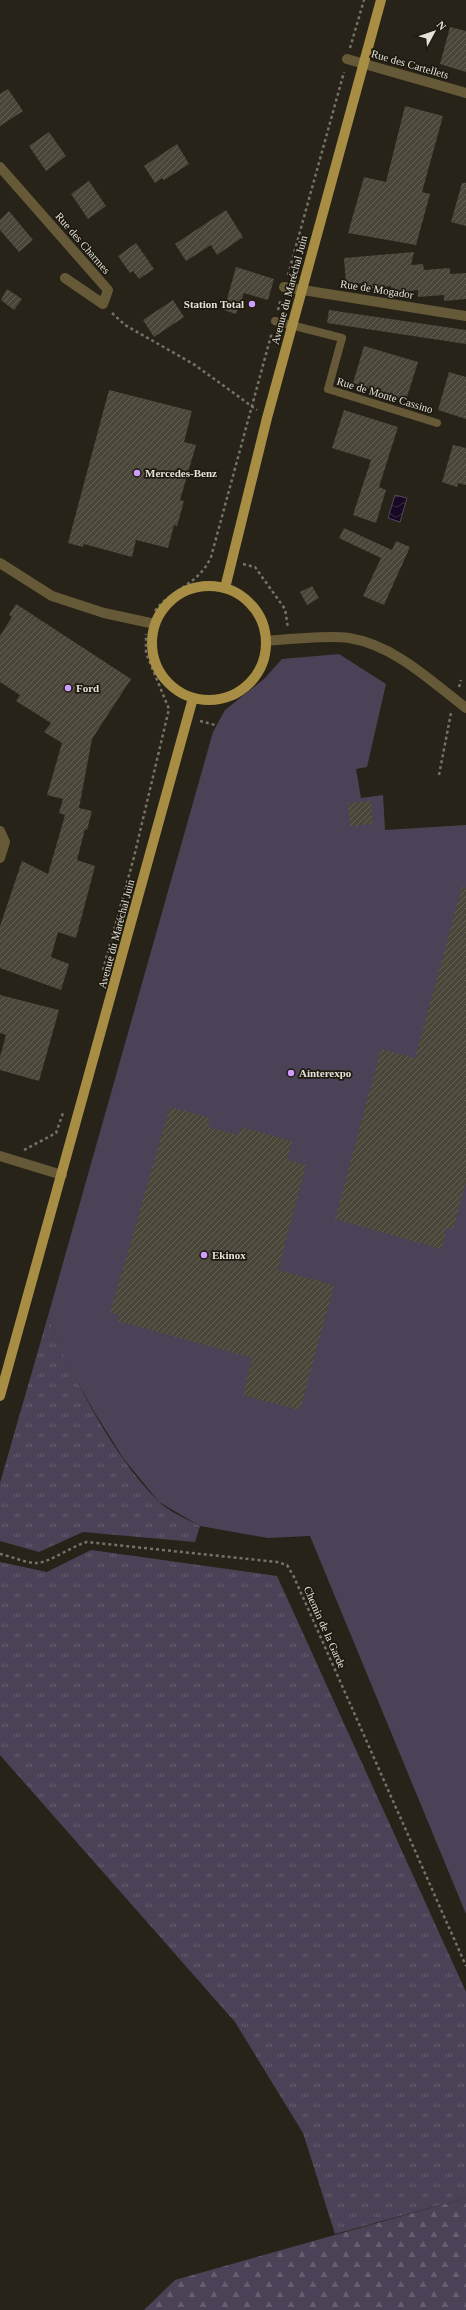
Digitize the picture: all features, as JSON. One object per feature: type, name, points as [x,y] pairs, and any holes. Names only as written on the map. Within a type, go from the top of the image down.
[{"type":"main road","name":"Avenue du Maréchal Juin","points":[[225,588],[267,418],[381,0]]},
{"type":"main road","points":[[203,586],[225,588],[238,594],[251,603],[260,615],[267,641],[266,654],[259,672],[247,686],[231,697],[212,701],[194,698],[177,690],[160,672],[153,652],[152,642],[155,624],[162,611],[171,600],[183,592],[203,586]]},
{"type":"main road","name":"Avenue du Maréchal Juin","points":[[0,1396],[194,698]]},
{"type":"street","name":"Rue des Cartellets","points":[[348,59],[466,93]]},
{"type":"street","name":"Rue des Charmes","points":[[0,167],[108,290],[103,304]]},
{"type":"street","points":[[65,278],[103,304]]},
{"type":"street","name":"Rue de Mogador","points":[[284,288],[466,316]]},
{"type":"street","points":[[0,563],[52,596],[104,613],[155,624]]},
{"type":"street","points":[[267,641],[348,638],[373,644],[408,663],[466,708]]},
{"type":"street","points":[[0,831],[6,842],[0,858]]},
{"type":"street","points":[[4,1157],[62,1175]]},
{"type":"lane","name":"Rue de Monte Cassino","points":[[275,321],[292,324],[342,338],[328,389],[437,423]]},
{"type":"path","points":[[103,304],[125,325],[196,365],[267,418]]},
{"type":"path","points":[[211,557],[255,567],[285,609],[289,640]]},
{"type":"path","points":[[102,973],[135,850],[169,709],[146,653]]},
{"type":"path","points":[[439,775],[454,698],[462,680]]},
{"type":"path","points":[[4,1157],[56,1133],[65,1107]]},
{"type":"path","name":"Chemin de la Garde","points":[[0,1554],[36,1563],[46,1561],[76,1545],[87,1542],[277,1562],[287,1565],[294,1577],[466,1966]]},
{"type":"green space","name":"Ainterexpo","points":[[339,654],[386,684],[367,767],[356,769],[361,798],[383,795],[385,830],[466,825],[466,1914],[310,1536],[268,1538],[200,1526],[159,1502],[123,1458],[95,1413],[68,1365],[48,1316],[213,732],[225,710],[264,679],[282,659]]},
{"type":"green space","points":[[48,1316],[81,1389],[109,1438],[124,1461],[162,1505],[200,1526],[195,1542],[83,1532],[39,1552],[0,1541],[0,1483]]},
{"type":"green space","points":[[91,1550],[277,1576],[466,1992],[466,2198],[335,2234],[303,2133],[235,2022],[0,1755],[0,1562],[47,1572]]},
{"type":"green space","points":[[466,2198],[466,2310],[144,2310],[175,2280]]},
{"type":"water","points":[[395,495],[407,498],[400,522],[388,518]]},
{"type":"building","points":[[450,27],[466,31],[466,72],[440,64]]},
{"type":"building","points":[[8,89],[23,111],[0,126],[0,94]]},
{"type":"building","points":[[405,106],[443,116],[422,192],[430,194],[416,245],[348,233],[364,177],[386,182]]},
{"type":"building","points":[[49,132],[66,156],[46,171],[29,146]]},
{"type":"building","points":[[177,144],[189,164],[164,180],[162,178],[155,183],[144,166]]},
{"type":"building","points":[[89,181],[106,206],[88,219],[71,194]]},
{"type":"building","points":[[462,183],[466,183],[466,226],[451,222]]},
{"type":"building","points":[[226,210],[243,237],[217,255],[211,245],[186,261],[175,244]]},
{"type":"building","points":[[9,211],[33,240],[19,252],[0,230],[0,220]]},
{"type":"building","points":[[136,243],[154,269],[139,279],[133,271],[130,273],[118,256]]},
{"type":"building","points":[[414,252],[411,265],[423,264],[424,270],[450,268],[450,274],[466,273],[466,299],[444,301],[444,295],[418,297],[418,290],[392,293],[391,286],[365,289],[365,283],[346,284],[344,258]]},
{"type":"building","points":[[236,267],[274,279],[268,300],[244,293],[236,314],[224,310]]},
{"type":"building","points":[[7,289],[22,299],[14,310],[1,300]]},
{"type":"building","points":[[173,300],[184,317],[154,337],[143,320]]},
{"type":"building","points":[[329,310],[466,330],[466,344],[327,323]]},
{"type":"building","points":[[364,346],[418,362],[406,400],[372,391],[372,389],[353,383]]},
{"type":"building","points":[[449,372],[466,377],[466,419],[438,410]]},
{"type":"building","name":"Mercedes-Benz","points":[[109,390],[192,411],[184,442],[196,445],[180,500],[184,501],[177,526],[174,525],[168,548],[136,540],[132,557],[84,544],[83,547],[68,543]]},
{"type":"building","points":[[344,410],[398,427],[379,487],[386,490],[376,523],[353,515],[371,460],[332,448]]},
{"type":"building","points":[[453,445],[466,448],[466,485],[458,483],[457,487],[442,482]]},
{"type":"building","points":[[344,528],[392,550],[396,541],[410,547],[384,605],[363,596],[381,558],[339,538]]},
{"type":"building","points":[[312,586],[319,598],[307,605],[300,592]]},
{"type":"building","points":[[16,604],[131,679],[92,739],[79,808],[92,811],[87,830],[85,829],[77,860],[95,866],[76,938],[58,932],[51,957],[69,964],[61,990],[0,968],[0,926],[22,861],[48,874],[65,815],[59,813],[63,799],[47,795],[62,743],[44,732],[51,723],[16,701],[20,695],[0,682],[0,636],[12,617],[9,615]]},
{"type":"building","points":[[371,801],[373,824],[350,826],[348,803]]},
{"type":"building","points":[[462,887],[466,888],[466,1182],[453,1229],[447,1228],[441,1249],[335,1219],[381,1049],[415,1058]]},
{"type":"building","points":[[0,995],[59,1010],[39,1081],[0,1070],[0,1057],[6,1035],[0,1033]]},
{"type":"building","name":"Ekinox","points":[[170,1107],[210,1118],[208,1127],[238,1135],[241,1127],[292,1141],[287,1160],[306,1165],[278,1270],[334,1285],[300,1410],[243,1395],[252,1358],[118,1321],[119,1315],[110,1313]]},
{"type":"place","name":"Station Total","points":[[252,304]]},
{"type":"place","name":"Mercedes-Benz","points":[[137,473]]},
{"type":"place","name":"Ford","points":[[68,688]]},
{"type":"place","name":"Ainterexpo","points":[[291,1073]]},
{"type":"place","name":"Ekinox","points":[[204,1255]]}]
